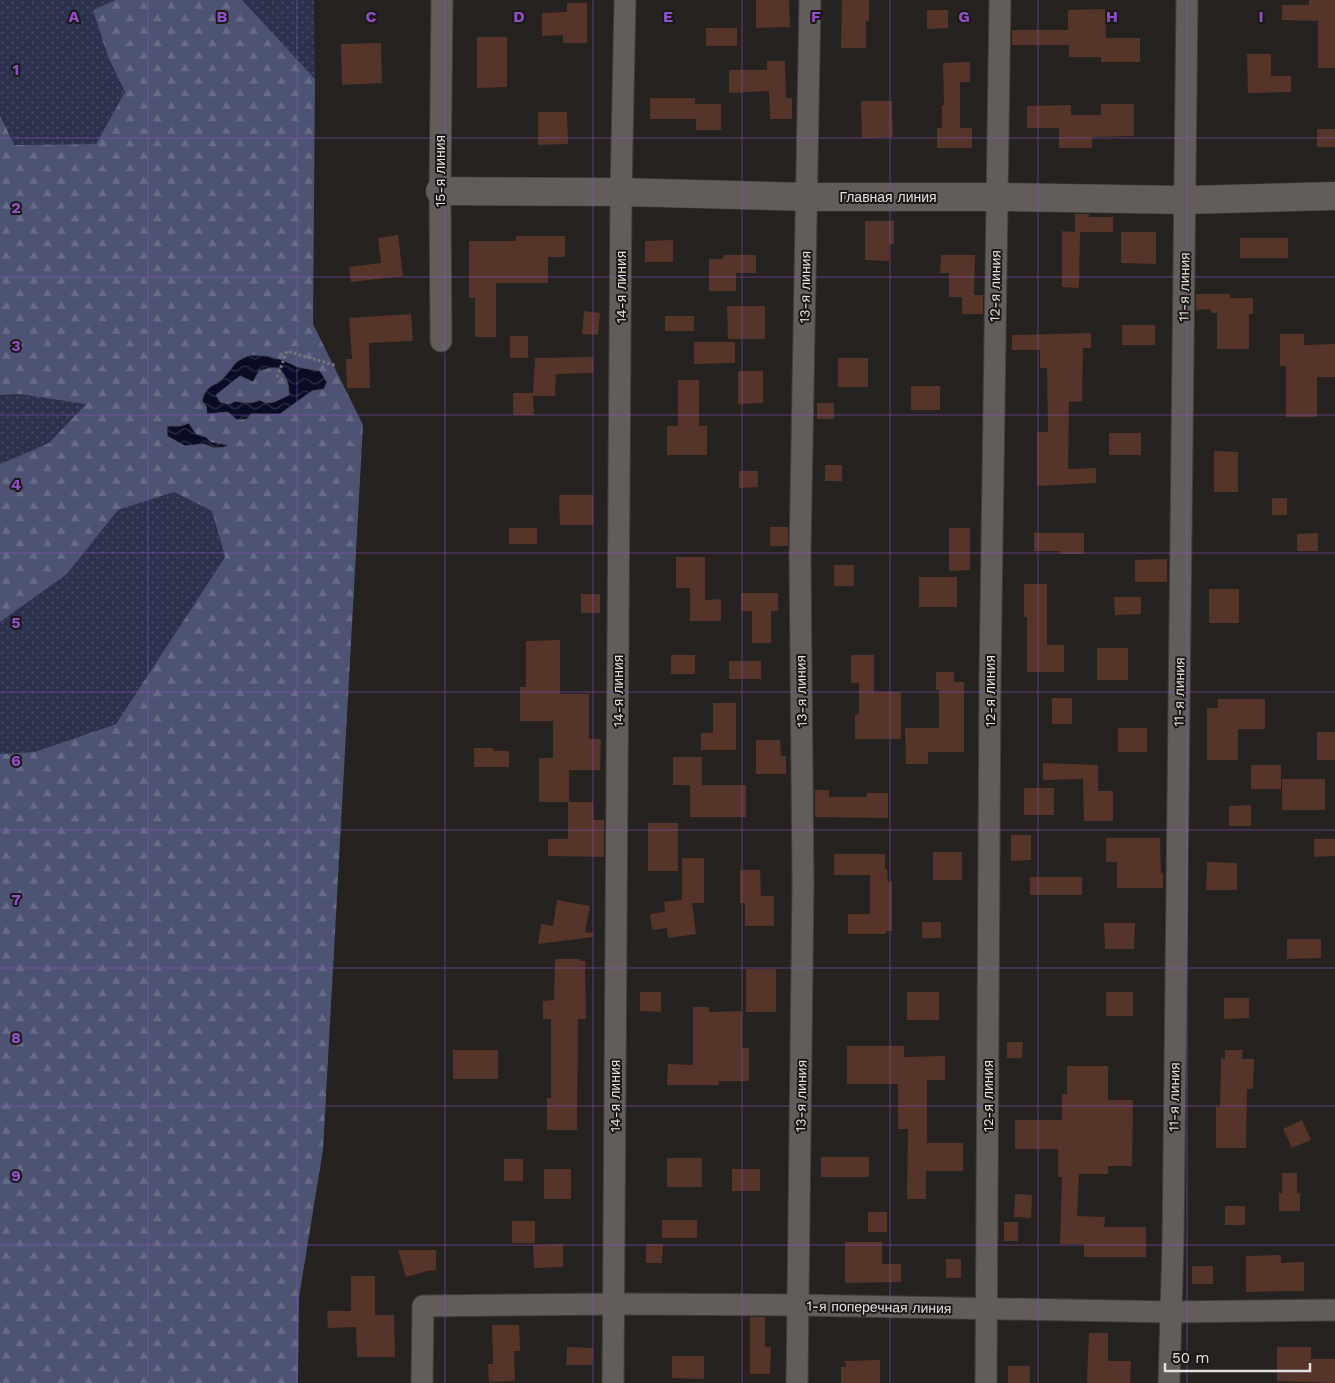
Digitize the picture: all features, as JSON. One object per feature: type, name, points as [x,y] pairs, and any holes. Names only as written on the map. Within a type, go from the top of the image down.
[{"type":"street","name":"15-я линия","points":[[441,341],[442,0]]},
{"type":"street","name":"14-я линия","points":[[612,1383],[624,0]]},
{"type":"street","name":"13-я линия","points":[[797,1383],[803,884],[800,554],[810,0]]},
{"type":"street","name":"12-я линия","points":[[986,1383],[990,677],[1000,0]]},
{"type":"street","name":"11-я линия","points":[[1168,1383],[1173,1243],[1188,0]]},
{"type":"street","name":"Главная линия","points":[[440,191],[622,192],[807,197],[1185,200],[1335,196]]},
{"type":"street","name":"1-я поперечная линия","points":[[422,1383],[423,1306],[614,1304],[798,1305],[1170,1312],[1335,1310]]},
{"type":"path","points":[[277,377],[287,351],[337,366]]},
{"type":"shaded area","points":[[0,0],[115,0],[94,10],[109,59],[125,92],[96,144],[13,145],[0,115]]},
{"type":"shaded area","points":[[242,0],[314,0],[315,79],[242,2]]},
{"type":"shaded area","points":[[19,394],[87,403],[49,443],[0,464],[0,395]]},
{"type":"shaded area","points":[[174,492],[212,511],[225,557],[116,724],[34,752],[0,754],[0,622],[67,574],[118,510]]},
{"type":"green space","points":[[115,0],[242,0],[315,79],[313,324],[363,425],[323,1150],[299,1297],[298,1383],[0,1383],[0,754],[34,752],[116,724],[225,557],[212,511],[174,492],[118,510],[67,574],[0,622],[0,464],[49,443],[86,404],[19,394],[0,395],[0,115],[14,145],[96,144],[125,92],[109,59],[93,10]]},
{"type":"water","points":[[251,355],[267,356],[283,360],[298,367],[320,371],[327,382],[324,389],[312,391],[280,414],[251,414],[247,419],[237,420],[228,412],[207,414],[206,406],[202,401],[205,392],[223,378],[237,362]],"holes":[[[279,368],[287,380],[289,395],[274,402],[266,403],[260,400],[248,403],[235,401],[230,404],[220,402],[216,395],[240,376],[253,382],[259,371]]]},
{"type":"water","points":[[189,423],[196,434],[206,437],[211,442],[228,445],[214,448],[204,444],[185,446],[167,436],[167,426],[180,426]]},
{"type":"building","points":[[756,0],[789,0],[790,27],[756,28]]},
{"type":"building","points":[[842,0],[869,0],[869,21],[866,21],[866,48],[841,48]]},
{"type":"building","points":[[1309,0],[1335,0],[1335,68],[1318,68],[1318,21],[1282,20],[1282,5],[1309,5]]},
{"type":"building","points":[[567,3],[587,3],[587,43],[563,43],[563,35],[542,36],[542,13],[567,12]]},
{"type":"building","points":[[1105,9],[1106,38],[1140,38],[1140,62],[1101,62],[1101,57],[1069,57],[1069,45],[1012,45],[1012,30],[1068,30],[1068,10]]},
{"type":"building","points":[[927,10],[948,10],[948,28],[927,29]]},
{"type":"building","points":[[706,28],[737,28],[737,46],[706,46]]},
{"type":"building","points":[[477,37],[507,37],[507,87],[477,88]]},
{"type":"building","points":[[381,43],[382,83],[342,85],[341,44]]},
{"type":"building","points":[[1247,54],[1271,54],[1271,76],[1291,76],[1291,92],[1248,93]]},
{"type":"building","points":[[767,61],[785,61],[786,98],[792,98],[792,119],[770,119],[769,91],[729,93],[729,70],[767,70]]},
{"type":"building","points":[[970,62],[970,82],[960,82],[960,128],[972,128],[972,148],[937,148],[937,128],[942,128],[942,105],[944,105],[943,63]]},
{"type":"building","points":[[650,98],[695,98],[695,104],[721,104],[721,130],[696,130],[696,119],[650,119]]},
{"type":"building","points":[[861,101],[892,101],[893,137],[862,138]]},
{"type":"building","points":[[1101,104],[1134,104],[1134,136],[1092,137],[1092,148],[1059,148],[1059,128],[1027,128],[1027,106],[1071,105],[1071,115],[1101,115]]},
{"type":"building","points":[[538,112],[567,112],[568,144],[538,145]]},
{"type":"building","points":[[1317,129],[1335,129],[1335,147],[1317,147]]},
{"type":"building","points":[[1075,214],[1089,214],[1089,217],[1113,217],[1113,232],[1080,232],[1079,288],[1062,287],[1062,231],[1075,232]]},
{"type":"building","points":[[865,221],[894,221],[894,244],[889,244],[889,261],[865,260]]},
{"type":"building","points":[[1121,232],[1156,232],[1156,264],[1121,263]]},
{"type":"building","points":[[398,235],[403,276],[351,282],[349,267],[381,263],[378,238]]},
{"type":"building","points":[[516,236],[565,236],[565,257],[548,257],[548,283],[496,283],[496,337],[475,337],[475,298],[469,298],[469,241],[516,241]]},
{"type":"building","points":[[1240,238],[1288,238],[1288,258],[1240,258]]},
{"type":"building","points":[[673,240],[673,262],[645,262],[645,241]]},
{"type":"building","points":[[723,255],[756,255],[756,273],[736,273],[736,291],[709,291],[709,259],[723,259]]},
{"type":"building","points":[[941,255],[975,255],[974,295],[983,295],[983,314],[962,314],[962,297],[949,297],[949,273],[940,273]]},
{"type":"building","points":[[1196,294],[1230,294],[1230,298],[1253,298],[1253,314],[1249,314],[1249,349],[1217,349],[1217,313],[1211,313],[1211,309],[1196,310]]},
{"type":"building","points":[[727,306],[765,306],[765,339],[728,339]]},
{"type":"building","points":[[584,311],[600,313],[598,335],[582,334]]},
{"type":"building","points":[[411,314],[413,341],[369,343],[370,388],[347,388],[346,359],[352,359],[349,318]]},
{"type":"building","points":[[665,316],[694,316],[694,331],[665,331]]},
{"type":"building","points":[[1122,325],[1155,325],[1155,345],[1122,345]]},
{"type":"building","points":[[1091,333],[1091,348],[1083,348],[1082,401],[1069,402],[1068,469],[1096,468],[1096,483],[1037,486],[1037,432],[1048,432],[1047,368],[1040,368],[1040,350],[1012,350],[1012,335]]},
{"type":"building","points":[[1280,334],[1304,334],[1304,345],[1335,344],[1335,377],[1317,377],[1317,417],[1286,417],[1286,366],[1280,366]]},
{"type":"building","points":[[510,336],[528,336],[528,358],[510,358]]},
{"type":"building","points":[[694,342],[735,342],[735,363],[694,364]]},
{"type":"building","points":[[593,357],[593,373],[556,374],[555,396],[533,396],[534,415],[513,415],[513,393],[533,393],[535,358]]},
{"type":"building","points":[[838,358],[868,358],[868,387],[838,387]]},
{"type":"building","points":[[738,371],[763,371],[763,403],[738,404]]},
{"type":"building","points":[[678,380],[699,380],[699,426],[707,426],[707,455],[667,455],[667,426],[678,426]]},
{"type":"building","points":[[911,386],[940,386],[940,410],[911,410]]},
{"type":"building","points":[[817,403],[834,403],[834,419],[817,419]]},
{"type":"building","points":[[1109,433],[1141,433],[1141,455],[1109,455]]},
{"type":"building","points":[[1214,451],[1238,452],[1238,492],[1214,492]]},
{"type":"building","points":[[825,465],[842,465],[842,481],[825,481]]},
{"type":"building","points":[[739,471],[758,471],[758,487],[739,488]]},
{"type":"building","points":[[559,495],[593,495],[593,525],[560,525]]},
{"type":"building","points":[[1272,498],[1287,498],[1287,515],[1272,515]]},
{"type":"building","points":[[770,527],[788,527],[788,546],[770,546]]},
{"type":"building","points":[[509,528],[537,528],[537,544],[509,544]]},
{"type":"building","points":[[949,528],[970,528],[970,570],[949,571]]},
{"type":"building","points":[[1034,533],[1084,533],[1084,554],[1060,554],[1060,551],[1034,551]]},
{"type":"building","points":[[1318,533],[1318,551],[1297,551],[1297,534]]},
{"type":"building","points":[[676,557],[705,557],[705,600],[721,599],[721,621],[690,621],[690,588],[676,588]]},
{"type":"building","points":[[1167,559],[1167,582],[1135,582],[1135,560]]},
{"type":"building","points":[[834,565],[854,565],[854,586],[834,586]]},
{"type":"building","points":[[919,577],[957,577],[957,607],[919,607]]},
{"type":"building","points":[[1024,584],[1047,584],[1047,645],[1064,645],[1064,672],[1027,672],[1027,617],[1024,617]]},
{"type":"building","points":[[1209,589],[1239,589],[1239,623],[1209,623]]},
{"type":"building","points":[[741,593],[778,593],[778,611],[771,611],[771,643],[752,643],[752,611],[741,611]]},
{"type":"building","points":[[581,594],[600,594],[600,613],[581,613]]},
{"type":"building","points":[[1114,597],[1141,597],[1141,614],[1115,615]]},
{"type":"building","points":[[560,640],[560,694],[589,694],[589,739],[601,739],[600,770],[569,770],[569,802],[593,802],[593,820],[604,820],[604,857],[548,856],[548,839],[568,839],[568,802],[539,802],[539,758],[553,758],[553,721],[520,721],[520,687],[526,687],[526,641]]},
{"type":"building","points":[[1097,648],[1128,648],[1128,680],[1097,680]]},
{"type":"building","points":[[671,655],[695,655],[695,674],[671,674]]},
{"type":"building","points":[[851,655],[874,655],[874,692],[901,692],[901,739],[855,739],[855,715],[859,714],[859,683],[851,683]]},
{"type":"building","points":[[729,661],[761,661],[761,679],[729,679]]},
{"type":"building","points":[[936,672],[954,672],[954,682],[964,682],[964,752],[928,752],[928,764],[906,764],[905,728],[939,728],[939,690],[936,690]]},
{"type":"building","points":[[1052,698],[1072,698],[1072,724],[1052,724]]},
{"type":"building","points":[[1218,699],[1265,699],[1265,729],[1238,729],[1238,760],[1207,760],[1207,708],[1218,708]]},
{"type":"building","points":[[713,703],[736,703],[736,750],[701,750],[701,733],[713,733]]},
{"type":"building","points":[[1118,728],[1147,728],[1147,752],[1118,752]]},
{"type":"building","points":[[1317,732],[1335,732],[1335,760],[1317,760]]},
{"type":"building","points":[[756,740],[780,740],[781,756],[786,756],[786,774],[756,774]]},
{"type":"building","points":[[474,748],[493,748],[493,751],[509,751],[509,767],[474,767]]},
{"type":"building","points":[[673,757],[702,757],[702,785],[673,785]]},
{"type":"building","points":[[1043,763],[1098,765],[1098,791],[1113,791],[1113,821],[1084,821],[1083,779],[1043,780]]},
{"type":"building","points":[[1251,765],[1281,765],[1281,789],[1251,789]]},
{"type":"building","points":[[1282,779],[1325,779],[1325,810],[1282,810]]},
{"type":"building","points":[[690,785],[746,785],[746,817],[690,817]]},
{"type":"building","points":[[1024,788],[1054,788],[1054,815],[1024,815]]},
{"type":"building","points":[[815,790],[829,790],[829,797],[867,797],[867,793],[888,793],[888,818],[815,817]]},
{"type":"building","points":[[1251,805],[1251,826],[1229,826],[1229,806]]},
{"type":"building","points":[[648,823],[678,823],[678,871],[648,871]]},
{"type":"building","points":[[1011,835],[1031,835],[1031,860],[1011,861]]},
{"type":"building","points":[[1106,838],[1160,838],[1163,888],[1117,888],[1117,862],[1106,862]]},
{"type":"building","points":[[1314,839],[1335,839],[1335,856],[1314,857]]},
{"type":"building","points":[[933,852],[962,852],[962,880],[933,880]]},
{"type":"building","points":[[834,854],[885,854],[885,869],[887,869],[888,882],[892,882],[892,931],[886,931],[886,934],[848,934],[848,914],[870,914],[870,875],[834,875]]},
{"type":"building","points":[[682,858],[704,858],[704,903],[692,903],[696,934],[668,938],[667,928],[652,930],[650,914],[665,912],[664,902],[682,900]]},
{"type":"building","points":[[1207,862],[1237,863],[1237,890],[1206,890]]},
{"type":"building","points":[[740,870],[760,870],[761,896],[774,896],[774,926],[745,926],[745,903],[740,903]]},
{"type":"building","points":[[1030,877],[1082,877],[1082,895],[1030,895]]},
{"type":"building","points":[[557,900],[590,906],[585,932],[593,933],[593,937],[538,944],[541,924],[553,926]]},
{"type":"building","points":[[922,922],[941,922],[941,938],[922,938]]},
{"type":"building","points":[[1104,923],[1135,923],[1134,949],[1105,949]]},
{"type":"building","points":[[1287,939],[1321,939],[1321,958],[1287,959]]},
{"type":"building","points":[[555,959],[581,959],[581,961],[585,961],[586,1019],[578,1019],[577,1130],[547,1130],[547,1098],[551,1098],[551,1019],[543,1019],[543,1001],[554,1000]]},
{"type":"building","points":[[746,969],[776,969],[776,1012],[746,1012]]},
{"type":"building","points":[[640,992],[661,992],[661,1012],[640,1011]]},
{"type":"building","points":[[907,992],[939,992],[939,1020],[907,1020]]},
{"type":"building","points":[[1106,992],[1133,992],[1133,1016],[1106,1016]]},
{"type":"building","points":[[1224,998],[1249,998],[1249,1018],[1224,1019]]},
{"type":"building","points":[[693,1007],[709,1007],[709,1012],[742,1011],[742,1048],[749,1048],[749,1081],[719,1081],[719,1085],[667,1085],[668,1064],[693,1065]]},
{"type":"building","points":[[1007,1042],[1023,1042],[1022,1058],[1007,1058]]},
{"type":"building","points":[[847,1046],[904,1046],[904,1057],[945,1056],[945,1080],[927,1080],[927,1143],[963,1143],[963,1171],[926,1171],[926,1199],[907,1199],[908,1129],[898,1129],[898,1084],[847,1084]]},
{"type":"building","points":[[453,1050],[498,1050],[498,1079],[453,1079]]},
{"type":"building","points":[[1225,1050],[1243,1050],[1242,1059],[1254,1059],[1253,1089],[1247,1089],[1246,1148],[1216,1148],[1216,1107],[1220,1107],[1221,1058],[1225,1059]]},
{"type":"building","points":[[1067,1066],[1108,1066],[1108,1100],[1133,1100],[1132,1166],[1108,1166],[1108,1174],[1079,1174],[1077,1216],[1105,1217],[1104,1227],[1146,1227],[1146,1257],[1084,1257],[1084,1244],[1060,1244],[1062,1177],[1058,1177],[1058,1149],[1015,1149],[1015,1120],[1062,1120],[1062,1094],[1067,1094]]},
{"type":"building","points":[[1302,1120],[1311,1140],[1292,1148],[1283,1129]]},
{"type":"building","points":[[821,1157],[869,1157],[869,1177],[821,1177]]},
{"type":"building","points":[[667,1158],[702,1158],[702,1187],[667,1187]]},
{"type":"building","points":[[504,1159],[523,1159],[523,1181],[504,1181]]},
{"type":"building","points":[[544,1169],[571,1169],[571,1199],[544,1199]]},
{"type":"building","points":[[732,1169],[760,1169],[760,1191],[732,1191]]},
{"type":"building","points":[[1282,1173],[1297,1173],[1297,1193],[1300,1193],[1300,1211],[1279,1211],[1279,1193],[1282,1193]]},
{"type":"building","points":[[1015,1194],[1032,1195],[1031,1218],[1014,1217]]},
{"type":"building","points":[[1225,1206],[1245,1206],[1245,1225],[1225,1225]]},
{"type":"building","points":[[868,1212],[887,1212],[887,1232],[868,1232]]},
{"type":"building","points":[[662,1220],[697,1220],[697,1238],[662,1238]]},
{"type":"building","points":[[512,1221],[535,1221],[535,1243],[512,1243]]},
{"type":"building","points":[[1004,1222],[1018,1222],[1018,1241],[1004,1241]]},
{"type":"building","points":[[845,1242],[882,1242],[882,1264],[901,1264],[901,1282],[845,1283]]},
{"type":"building","points":[[563,1244],[563,1267],[534,1268],[533,1245]]},
{"type":"building","points":[[646,1244],[663,1244],[662,1263],[646,1263]]},
{"type":"building","points":[[398,1250],[436,1250],[436,1270],[406,1277]]},
{"type":"building","points":[[1281,1255],[1281,1263],[1304,1262],[1304,1291],[1246,1292],[1246,1256]]},
{"type":"building","points":[[946,1259],[961,1259],[961,1278],[946,1278]]},
{"type":"building","points":[[1192,1266],[1213,1266],[1213,1284],[1192,1284]]},
{"type":"building","points":[[351,1276],[375,1276],[375,1315],[394,1315],[395,1357],[357,1357],[356,1327],[328,1328],[327,1311],[351,1311]]},
{"type":"building","points":[[750,1317],[765,1317],[765,1347],[771,1347],[770,1374],[750,1374]]},
{"type":"building","points":[[492,1325],[519,1325],[520,1351],[514,1351],[515,1381],[489,1382],[488,1364],[493,1364]]},
{"type":"building","points":[[1089,1333],[1108,1333],[1108,1361],[1131,1361],[1130,1383],[1087,1383]]},
{"type":"building","points":[[567,1347],[593,1348],[592,1365],[566,1365]]},
{"type":"building","points":[[1277,1347],[1311,1347],[1311,1359],[1335,1359],[1335,1383],[1277,1381]]},
{"type":"building","points":[[672,1356],[704,1356],[704,1379],[672,1378]]},
{"type":"building","points":[[880,1360],[880,1383],[841,1383],[841,1367],[846,1367],[845,1361]]},
{"type":"building","points":[[1008,1366],[1030,1366],[1030,1383],[1008,1383]]}]
